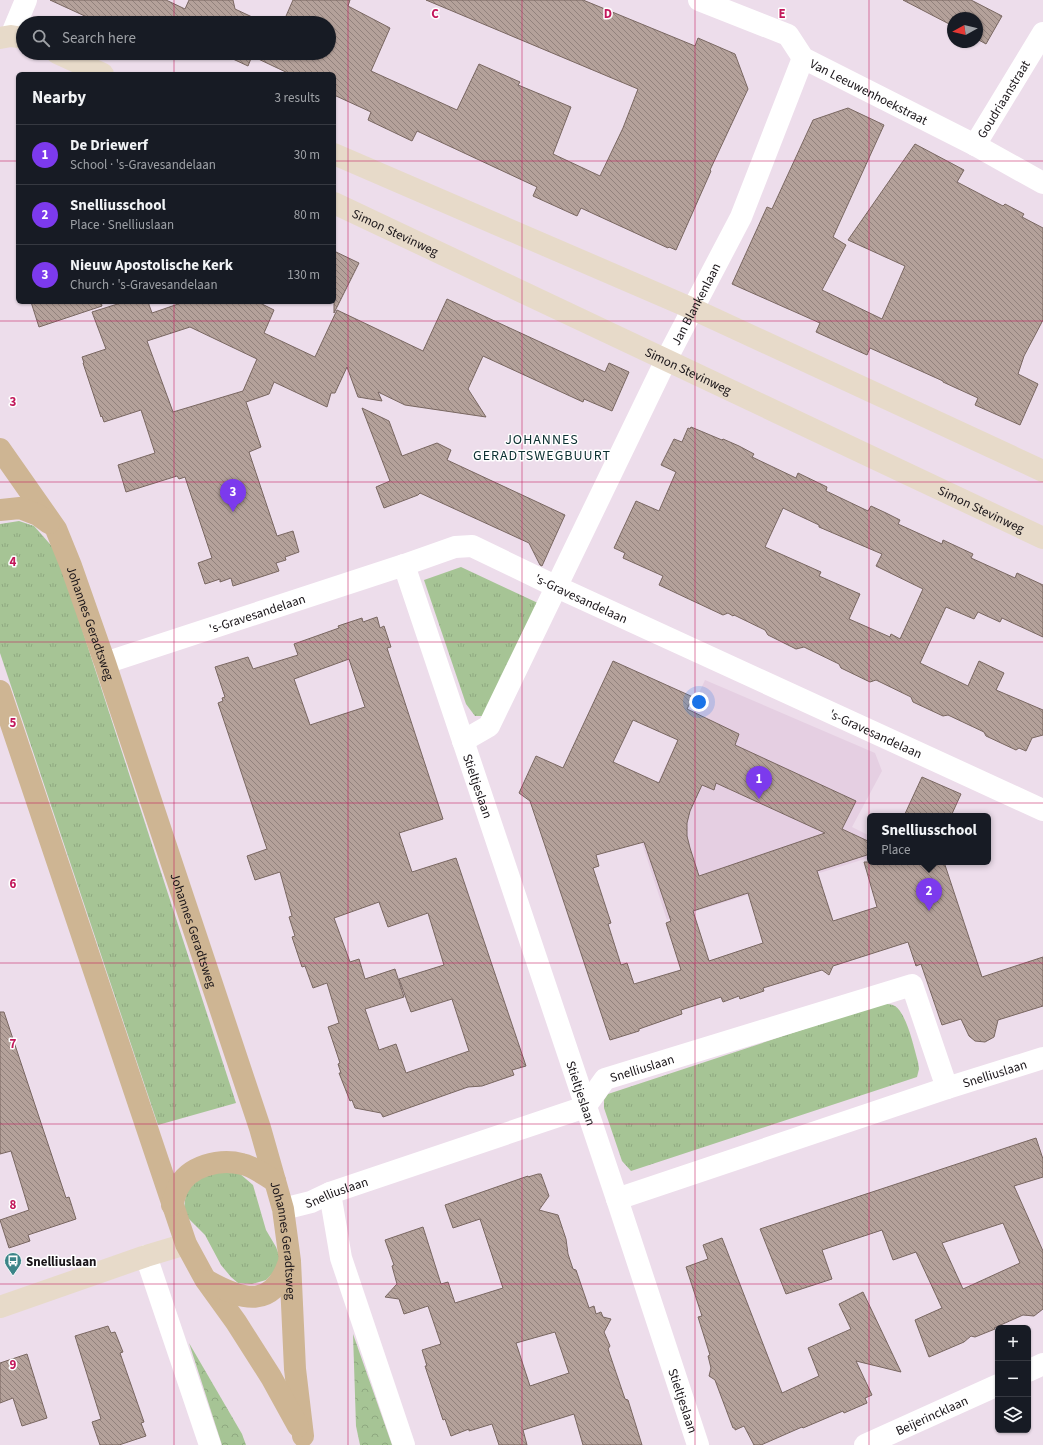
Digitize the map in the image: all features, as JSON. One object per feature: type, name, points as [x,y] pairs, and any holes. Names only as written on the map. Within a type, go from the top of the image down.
[{"type":"main road","name":"Johannes Geradtsweg","points":[[0,449],[56,529],[71,566],[105,663],[260,1128],[283,1209],[290,1261],[295,1369],[305,1440]]},
{"type":"main road","points":[[0,510],[20,508],[38,514],[56,529]]},
{"type":"main road","name":"Johannes Geradtsweg","points":[[0,691],[186,1244],[205,1279],[236,1322],[271,1377],[305,1440]]},
{"type":"main road","points":[[172,1205],[178,1187],[188,1174],[207,1164],[227,1162],[243,1164],[275,1181]]},
{"type":"main road","points":[[205,1279],[232,1293],[246,1297],[257,1297],[266,1294],[278,1286],[285,1275],[290,1261]]},
{"type":"street","points":[[20,16],[26,0]]},
{"type":"street","name":"Van Leeuwenhoekstraat","points":[[699,0],[788,35],[803,58],[975,146],[1043,183]]},
{"type":"street","points":[[11,38],[16,25]]},
{"type":"street","name":"Goudriaanstraat","points":[[975,146],[1043,33]]},
{"type":"street","name":"Jan Blankenlaan","points":[[557,587],[666,360],[741,217],[803,58]]},
{"type":"street","points":[[72,60],[99,72]]},
{"type":"street","points":[[336,155],[693,308],[1043,470]]},
{"type":"street","name":"Simon Stevinweg","points":[[336,204],[1043,538]]},
{"type":"street","name":"'s-Gravesandelaan","points":[[105,663],[455,547],[472,546],[557,587],[1043,810]]},
{"type":"street","name":"Stieltjeslaan","points":[[404,565],[698,1445]]},
{"type":"street","name":"Stieltjeslaan","points":[[464,741],[489,726],[557,587]]},
{"type":"street","name":"Snelliuslaan","points":[[283,1209],[311,1202],[330,1193],[585,1107],[605,1080],[912,985],[947,1088]]},
{"type":"street","name":"Snelliuslaan","points":[[617,1199],[947,1088],[1043,1058]]},
{"type":"street","points":[[330,1193],[342,1258],[404,1445]]},
{"type":"street","points":[[0,1307],[146,1256],[186,1244]]},
{"type":"street","points":[[146,1256],[210,1445]]},
{"type":"street","points":[[1031,1370],[1043,1364]]},
{"type":"street","name":"Beijerincklaan","points":[[865,1445],[995,1386]]},
{"type":"shaded area","points":[[705,680],[875,753],[882,771],[852,827],[867,834],[867,858],[667,920],[637,828]]},
{"type":"green space","points":[[19,521],[34,526],[57,552],[236,1103],[158,1125],[0,653],[0,524]]},
{"type":"green space","points":[[461,567],[540,604],[485,716],[475,716],[466,704],[424,580]]},
{"type":"green space","points":[[883,1003],[895,1006],[903,1016],[918,1062],[919,1069],[917,1077],[631,1171],[622,1161],[604,1108],[604,1100],[608,1094]]},
{"type":"green space","points":[[223,1171],[239,1173],[253,1185],[266,1230],[276,1247],[280,1258],[275,1271],[266,1280],[252,1284],[238,1283],[231,1277],[221,1265],[205,1235],[188,1218],[184,1209],[186,1192],[198,1179]]},
{"type":"green space","points":[[353,1334],[392,1445],[360,1445],[356,1426]]},
{"type":"green space","points":[[189,1343],[242,1434],[246,1445],[222,1445]]},
{"type":"building","points":[[50,0],[166,0],[185,9],[189,0],[233,0],[235,9],[250,16],[85,16]]},
{"type":"building","points":[[293,0],[350,0],[348,6],[390,28],[371,71],[457,110],[479,64],[520,82],[518,85],[571,107],[553,154],[600,176],[623,128],[638,89],[426,0],[583,0],[695,46],[698,38],[735,54],[748,89],[710,170],[711,171],[676,250],[669,247],[668,248],[581,208],[577,216],[533,196],[537,187],[417,131],[412,141],[368,120],[371,112],[336,96],[336,72],[286,72],[260,60],[336,60],[336,16],[286,16]]},
{"type":"building","points":[[903,0],[971,0],[1002,16],[986,44],[983,42],[983,12],[947,12],[947,23]]},
{"type":"building","points":[[235,60],[250,60],[248,66]]},
{"type":"building","points":[[848,108],[884,125],[833,237],[846,245],[822,290],[882,319],[905,266],[848,240],[915,144],[964,170],[957,182],[1003,206],[1005,204],[1024,214],[1022,217],[1043,228],[1043,320],[1024,356],[1018,374],[1038,384],[1020,425],[975,405],[978,398],[943,381],[870,348],[867,355],[816,332],[820,323],[732,284],[767,207],[772,209],[813,120]]},
{"type":"building","points":[[336,252],[359,263],[334,313],[334,304],[336,304]]},
{"type":"building","points":[[447,299],[605,372],[609,363],[629,372],[612,411],[584,399],[583,402],[483,356],[468,389],[486,417],[405,405],[378,392],[382,401],[358,397],[347,367],[335,393],[331,393],[327,407],[274,382],[269,394],[246,402],[261,447],[249,452],[277,536],[293,531],[299,552],[285,557],[286,560],[276,563],[279,571],[233,586],[231,578],[220,582],[220,579],[205,584],[198,563],[212,558],[185,477],[179,479],[177,476],[126,492],[118,465],[155,453],[141,410],[104,422],[102,416],[101,417],[82,357],[106,349],[92,312],[118,304],[149,304],[152,313],[178,304],[262,304],[274,310],[264,333],[315,357],[337,310],[423,351]],"holes":[[[190,327],[257,359],[243,391],[173,412],[147,341]]]},
{"type":"building","points":[[32,304],[102,304],[102,306],[39,327]]},
{"type":"building","points":[[362,408],[389,421],[402,456],[437,443],[451,450],[447,460],[565,515],[542,566],[540,565],[529,543],[420,493],[384,508],[376,487],[390,481]]},
{"type":"building","points":[[691,427],[739,446],[754,454],[752,457],[796,478],[798,473],[827,487],[826,491],[868,511],[871,506],[900,520],[898,524],[942,544],[943,540],[973,554],[971,558],[1015,578],[1017,573],[1043,585],[1043,637],[1002,618],[1000,622],[978,612],[974,619],[946,607],[920,663],[968,686],[979,661],[1004,673],[996,690],[1043,710],[1043,735],[1032,738],[1026,751],[1019,748],[1016,750],[986,736],[984,732],[948,715],[943,716],[913,702],[911,697],[876,680],[870,682],[841,668],[839,664],[804,647],[796,649],[768,635],[765,630],[734,615],[733,616],[728,613],[723,615],[659,585],[663,576],[623,558],[625,553],[614,548],[636,501],[659,511],[676,472],[661,465],[674,439],[682,442],[688,428],[690,429]],"holes":[[[783,508],[819,525],[819,527],[882,554],[876,566],[923,589],[900,639],[891,634],[890,637],[849,619],[860,594],[819,576],[821,572],[765,547]]]},
{"type":"building","points":[[377,617],[380,628],[384,626],[391,647],[387,648],[443,819],[399,833],[412,872],[456,858],[526,1066],[512,1070],[514,1075],[482,1086],[468,1087],[383,1117],[381,1113],[355,1108],[352,1100],[350,1101],[339,1073],[341,1073],[338,1064],[340,1063],[328,1027],[339,1023],[327,983],[313,988],[305,966],[302,967],[292,937],[295,936],[289,917],[292,916],[280,872],[255,880],[247,856],[267,849],[218,703],[223,701],[222,698],[225,697],[215,667],[248,657],[253,669],[298,655],[294,644],[362,618],[363,622]],"holes":[[[349,659],[365,707],[310,725],[294,679]],[[379,902],[388,927],[428,913],[444,965],[399,979],[411,1012],[452,999],[469,1051],[406,1073],[396,1044],[379,1050],[365,1009],[404,997],[395,969],[365,979],[359,959],[350,962],[334,918]]]},
{"type":"building","points":[[613,661],[693,697],[687,709],[739,734],[735,745],[856,801],[842,829],[867,841],[867,855],[817,871],[833,921],[877,907],[864,862],[867,862],[867,865],[945,865],[982,977],[1043,957],[1043,1006],[998,1020],[994,1037],[985,1042],[975,1041],[969,1036],[961,1019],[942,1025],[921,964],[916,966],[908,942],[833,966],[829,975],[822,970],[763,988],[764,991],[740,999],[739,996],[723,1002],[721,997],[681,1010],[682,1014],[639,1029],[639,1031],[610,1040],[530,801],[519,793],[536,756],[563,768]],"holes":[[[633,720],[678,740],[659,783],[613,762]],[[716,783],[825,833],[699,876],[687,836],[687,823],[690,811],[702,785],[714,790]],[[644,842],[671,921],[666,923],[681,970],[634,984],[627,963],[621,965],[608,924],[611,923],[593,868],[599,866],[596,855]],[[748,893],[763,943],[709,961],[693,911]]]},
{"type":"building","points":[[922,777],[961,794],[952,813],[905,813]]},
{"type":"building","points":[[0,1012],[4,1012],[66,1198],[69,1197],[76,1219],[28,1235],[30,1241],[9,1248],[0,1220],[29,1210],[11,1151],[0,1154]]},
{"type":"building","points":[[1036,1138],[1043,1159],[1043,1177],[1014,1186],[1043,1251],[1043,1309],[1034,1316],[1023,1315],[1001,1325],[995,1325],[995,1329],[975,1337],[971,1336],[964,1342],[929,1357],[915,1320],[942,1308],[916,1252],[893,1260],[882,1230],[822,1250],[832,1279],[786,1294],[760,1229]],"holes":[[[1003,1223],[1020,1263],[963,1289],[942,1243]]]},
{"type":"building","points":[[541,1174],[549,1196],[539,1210],[558,1215],[566,1239],[568,1254],[573,1269],[576,1270],[589,1308],[594,1306],[596,1314],[601,1312],[603,1317],[611,1319],[604,1332],[610,1346],[608,1349],[625,1399],[628,1400],[642,1445],[583,1445],[574,1414],[523,1430],[527,1445],[499,1445],[492,1424],[469,1431],[469,1429],[451,1436],[445,1419],[443,1420],[425,1366],[427,1366],[422,1350],[441,1344],[428,1306],[404,1314],[399,1299],[385,1297],[397,1284],[392,1266],[394,1265],[385,1240],[423,1227],[441,1284],[448,1282],[455,1303],[503,1288],[480,1219],[453,1228],[445,1205]],"holes":[[[555,1332],[569,1373],[530,1386],[516,1343]]]},
{"type":"building","points":[[722,1238],[782,1393],[819,1376],[808,1348],[851,1329],[839,1304],[863,1292],[901,1372],[856,1361],[872,1395],[865,1398],[867,1403],[844,1413],[843,1411],[803,1428],[802,1427],[761,1445],[754,1445],[744,1426],[735,1430],[735,1428],[733,1428],[715,1380],[709,1376],[711,1368],[708,1356],[710,1355],[698,1317],[702,1316],[686,1267],[708,1259],[703,1245]]},
{"type":"building","points":[[108,1326],[111,1333],[115,1332],[123,1352],[120,1353],[144,1422],[141,1423],[146,1436],[119,1445],[100,1445],[92,1422],[101,1419],[75,1336]]},
{"type":"building","points":[[27,1354],[47,1418],[22,1426],[13,1398],[0,1403],[0,1363]]},
{"type":"place","name":"Nieuw Apostolische Kerk","points":[[233,512]]},
{"type":"place","name":"De Driewerf","points":[[759,799]]},
{"type":"place","name":"Snelliusschool","points":[[929,911]]},
{"type":"place","name":"Snelliuslaan","points":[[13,1276]]},
{"type":"district","name":"JOHANNES GERADTSWEGBUURT","points":[[542,448]]}]
